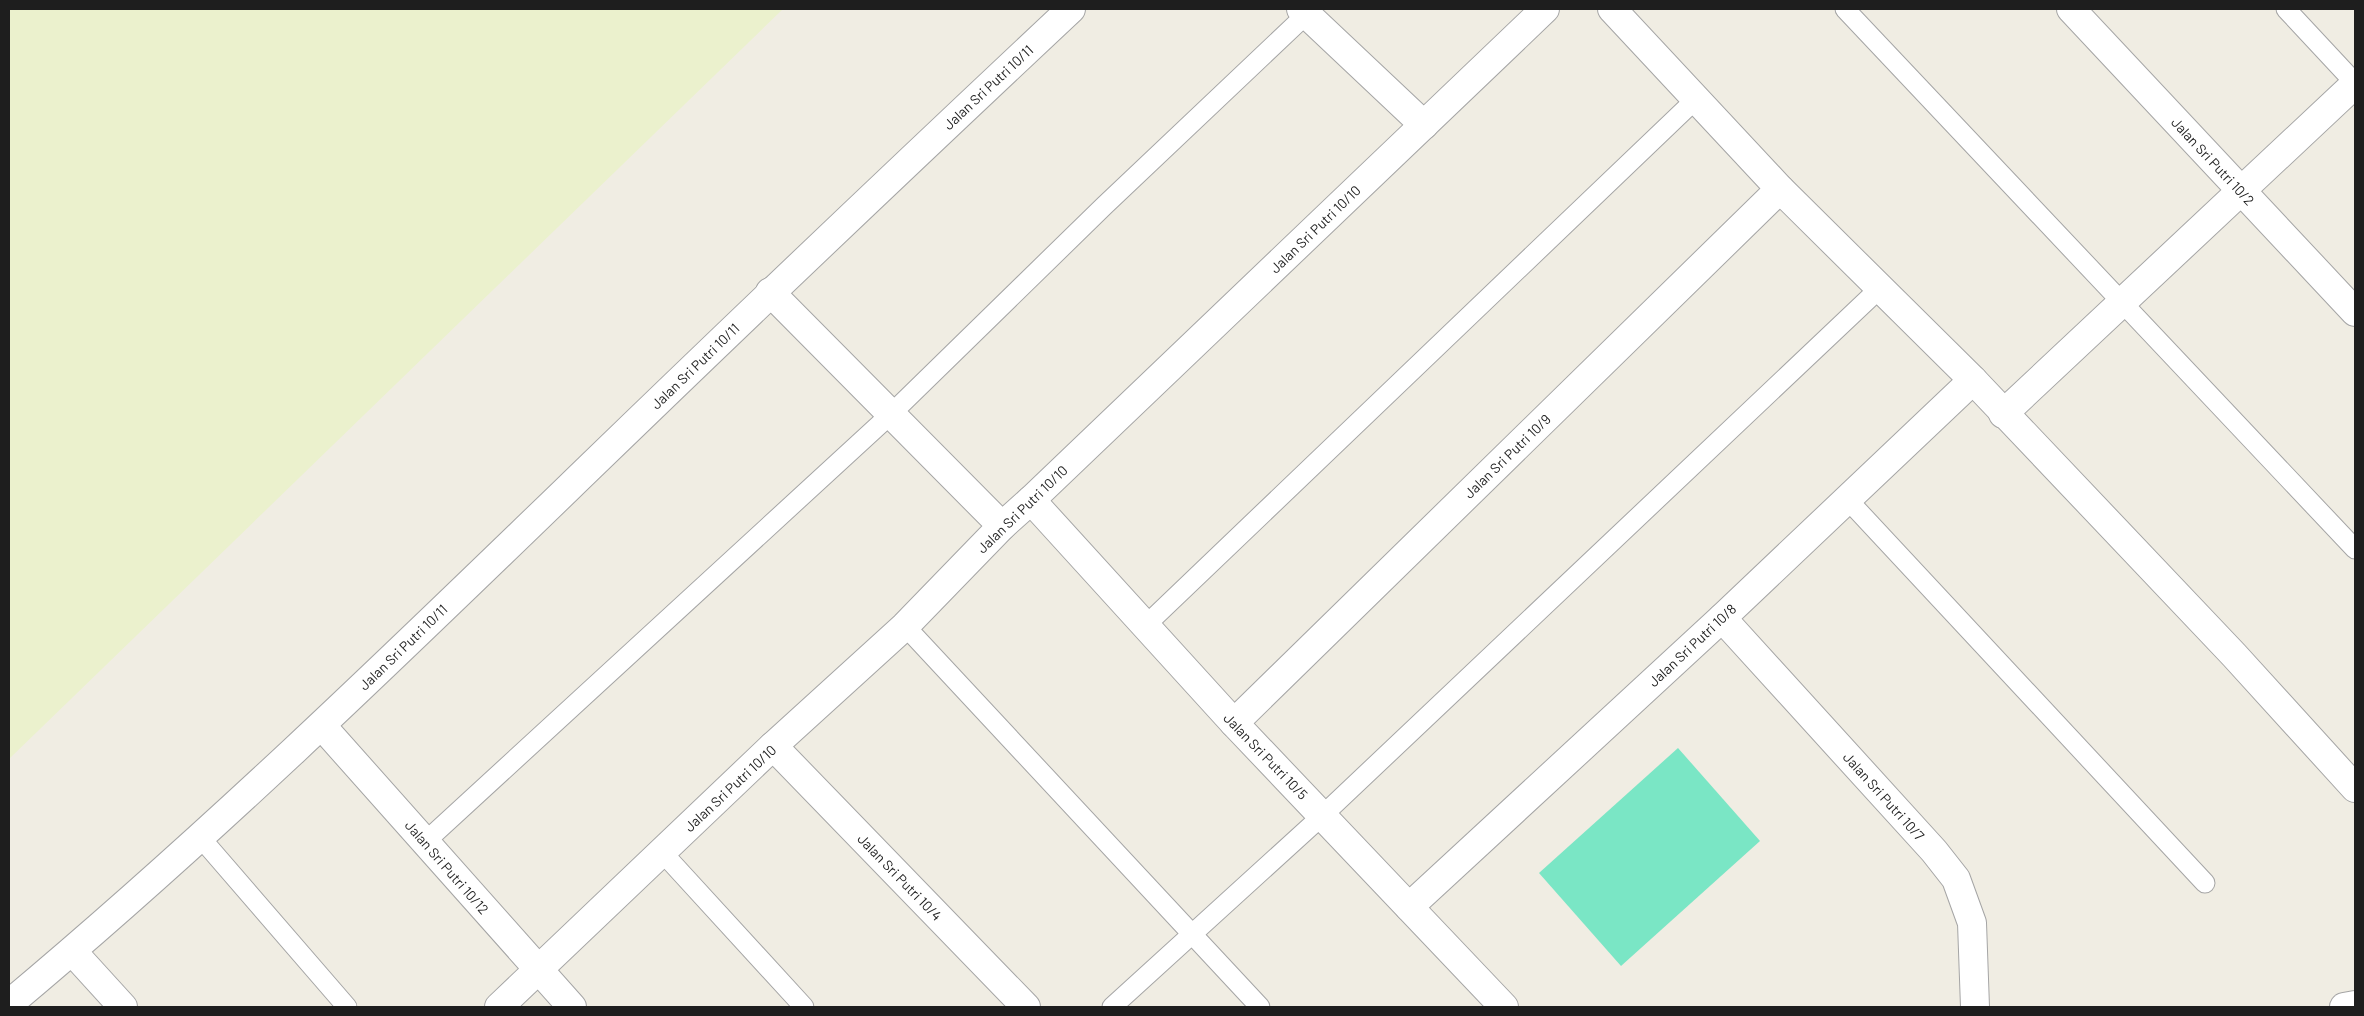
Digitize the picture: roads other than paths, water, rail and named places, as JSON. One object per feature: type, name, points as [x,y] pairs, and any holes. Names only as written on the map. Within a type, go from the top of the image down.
[{"type":"street","name":"Jalan Sri Putri 10/11","points":[[9,1004],[72,951],[322,726],[770,292],[1071,9]]},
{"type":"street","name":"Jalan Sri Putri 10/10","points":[[499,1007],[773,746],[905,626],[1002,526],[1545,9]]},
{"type":"street","points":[[1612,9],[1780,189],[1972,380],[2234,655],[2355,788]]},
{"type":"street","name":"Jalan Sri Putri 10/2","points":[[2072,9],[2355,312]]},
{"type":"street","points":[[1306,11],[1424,125]]},
{"type":"street","points":[[2003,414],[2242,192],[2355,84]]},
{"type":"street","name":"Jalan Sri Putri 10/9","points":[[1234,723],[1780,189]]},
{"type":"street","points":[[770,292],[1002,526]]},
{"type":"street","name":"Jalan Sri Putri 10/8","points":[[1409,907],[1722,618],[1972,380]]},
{"type":"street","name":"Jalan Sri Putri 10/5","points":[[1031,500],[1234,723],[1504,1007]]},
{"type":"street","name":"Jalan Sri Putri 10/7","points":[[1722,618],[1934,851],[1956,880],[1972,922],[1975,1007]]},
{"type":"street","name":"Jalan Sri Putri 10/12","points":[[322,726],[572,1007]]},
{"type":"street","name":"Jalan Sri Putri 10/4","points":[[773,746],[1026,1007]]},
{"type":"street","points":[[72,951],[123,1007]]},
{"type":"street","points":[[2344,1007],[2355,1005]]},
{"type":"lane","points":[[1845,9],[2355,549]]},
{"type":"lane","points":[[2286,9],[2355,84]]},
{"type":"lane","points":[[425,842],[891,414],[1306,11]]},
{"type":"lane","points":[[1146,626],[1696,99]]},
{"type":"lane","points":[[1112,1007],[1323,815],[1880,288]]},
{"type":"lane","points":[[1847,499],[2205,883]]},
{"type":"lane","points":[[905,626],[1260,1007]]},
{"type":"lane","points":[[200,837],[347,1007]]},
{"type":"lane","points":[[662,852],[804,1007]]}]
